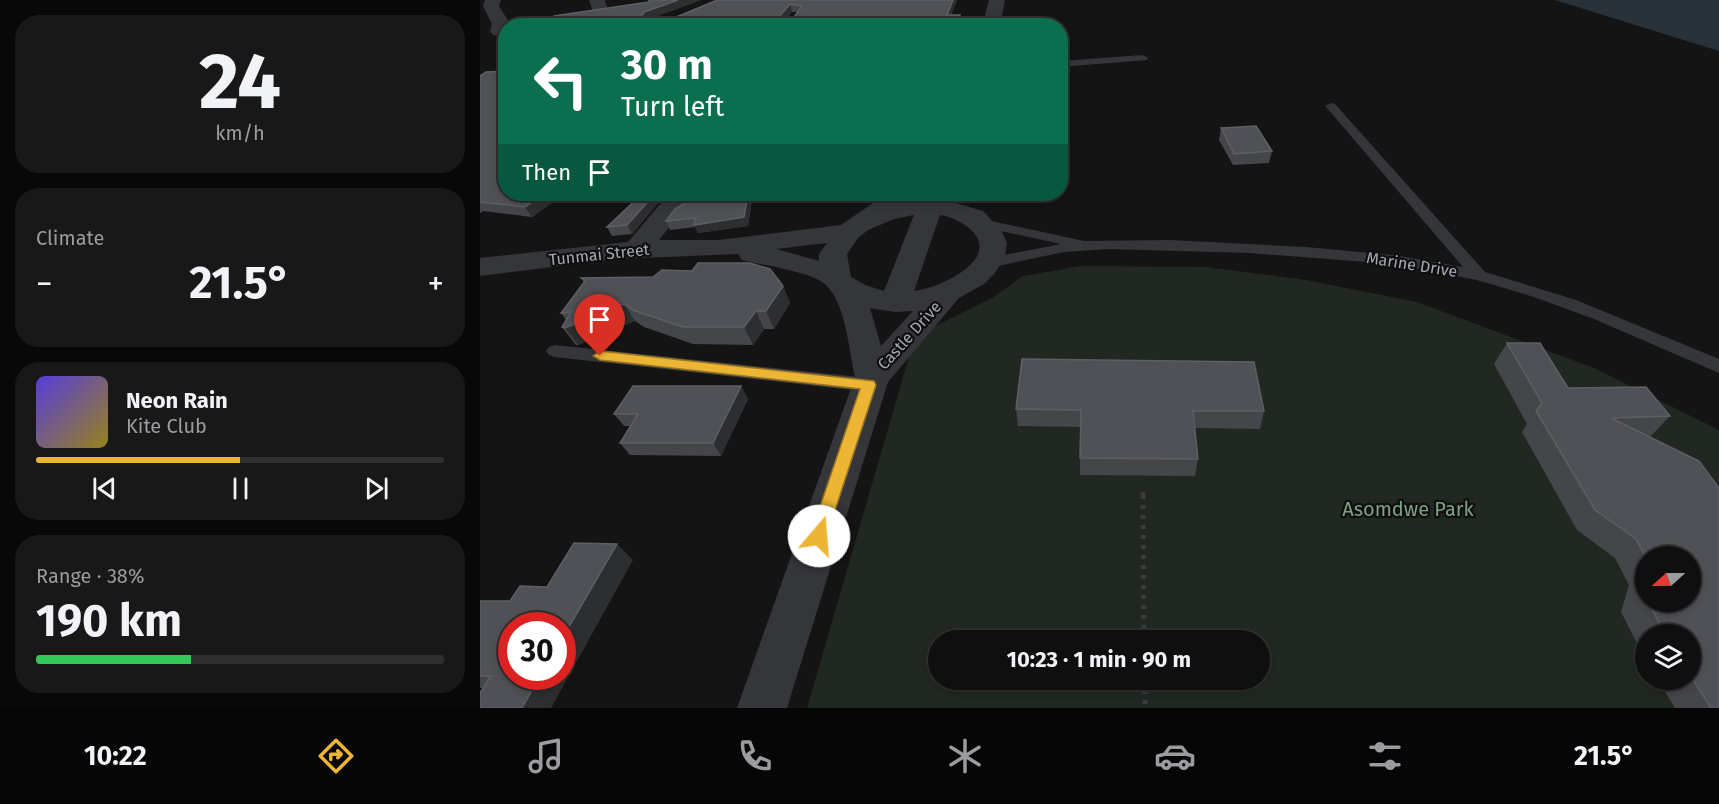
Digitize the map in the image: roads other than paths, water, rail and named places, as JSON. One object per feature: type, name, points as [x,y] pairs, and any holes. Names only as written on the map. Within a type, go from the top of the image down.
[{"type":"street","points":[[493,0],[491,6],[498,19]]},
{"type":"street","points":[[993,18],[997,0]]},
{"type":"street","points":[[636,249],[669,210],[683,201]]},
{"type":"street","points":[[842,283],[833,254],[854,228],[892,201]]},
{"type":"street","points":[[854,228],[890,212],[946,203],[982,222],[991,235],[993,248],[988,263],[972,280],[947,293]]},
{"type":"street","name":"Castle Drive","points":[[895,302],[946,203]]},
{"type":"street","name":"Tunmai Street","points":[[480,267],[636,249],[718,248],[854,228]]},
{"type":"street","name":"Tunmai Street","points":[[718,248],[785,259],[842,283],[869,298],[895,302],[921,300],[947,293]]},
{"type":"street","name":"Castle Drive","points":[[842,283],[859,321],[870,381]]},
{"type":"street","name":"Castle Drive","points":[[762,708],[870,381],[947,293]]},
{"type":"lane","points":[[1068,63],[1143,58]]},
{"type":"lane","points":[[1331,106],[1479,275]]},
{"type":"lane","name":"Marine Drive","points":[[982,222],[1089,245]]},
{"type":"lane","name":"Marine Drive","points":[[988,263],[1089,245],[1202,246],[1311,252],[1405,261],[1479,275],[1554,298],[1617,322],[1719,366]]},
{"type":"lane","points":[[555,351],[870,381]]},
{"type":"park label","name":"Asomdwe Park","points":[[1408,509]]}]
